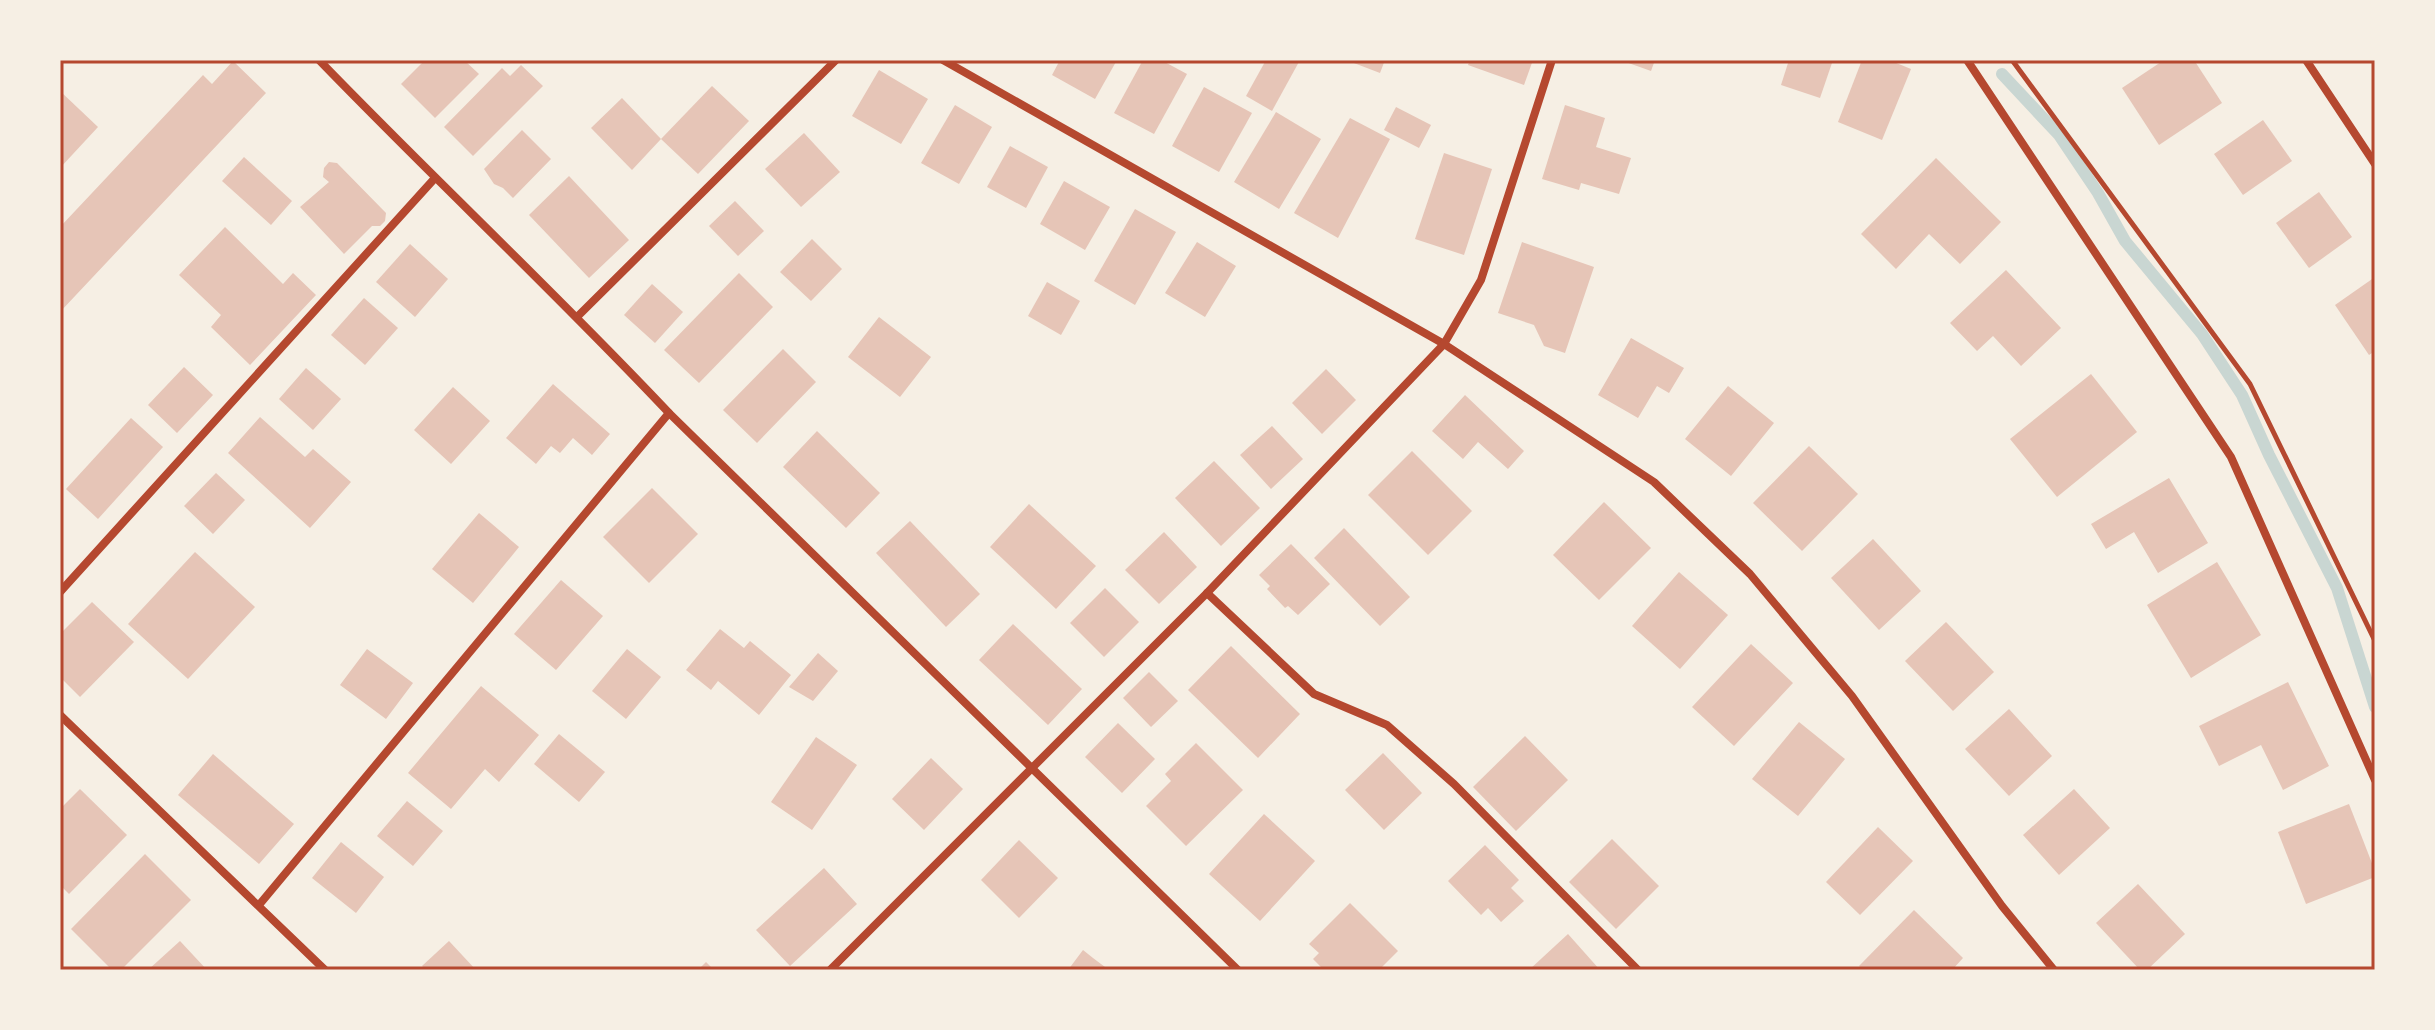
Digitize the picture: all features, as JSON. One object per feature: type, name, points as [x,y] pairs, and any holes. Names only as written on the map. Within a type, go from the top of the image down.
[{"type":"street","points":[[319,60],[578,316],[669,413],[1238,970]]},
{"type":"street","points":[[578,316],[836,60]]},
{"type":"street","points":[[943,60],[1444,344],[1654,482],[1750,574],[1852,696],[2002,906],[2054,970]]},
{"type":"street","points":[[830,970],[1207,593],[1444,344],[1481,280],[1552,60]]},
{"type":"street","points":[[1967,60],[2231,457],[2375,780]]},
{"type":"street","points":[[2306,60],[2375,164]]},
{"type":"street","points":[[60,592],[435,178]]},
{"type":"street","points":[[259,905],[669,413]]},
{"type":"street","points":[[1207,593],[1314,694],[1387,725],[1454,784],[1638,970]]},
{"type":"street","points":[[60,715],[325,970]]},
{"type":"path","points":[[2012,60],[2250,384],[2375,641]]},
{"type":"building","points":[[425,60],[464,60],[479,74],[435,118],[401,84]]},
{"type":"building","points":[[1060,60],[1117,60],[1095,99],[1052,75]]},
{"type":"building","points":[[1143,60],[1161,60],[1187,74],[1154,134],[1114,113]]},
{"type":"building","points":[[1266,60],[1300,60],[1272,111],[1246,96]]},
{"type":"building","points":[[1346,60],[1385,60],[1380,73]]},
{"type":"building","points":[[1470,60],[1533,60],[1524,85],[1468,65]]},
{"type":"building","points":[[1620,60],[1655,60],[1651,71]]},
{"type":"building","points":[[1789,60],[1833,60],[1820,98],[1781,85]]},
{"type":"building","points":[[1862,60],[1889,60],[1911,69],[1882,140],[1838,122]]},
{"type":"building","points":[[2164,60],[2194,60],[2222,103],[2159,145],[2122,88]]},
{"type":"building","points":[[233,61],[266,93],[60,312],[60,227],[203,75],[212,84]]},
{"type":"building","points":[[521,65],[543,86],[473,156],[444,127],[502,68],[510,76]]},
{"type":"building","points":[[879,70],[928,99],[901,144],[852,116]]},
{"type":"building","points":[[712,86],[749,121],[698,174],[661,139]]},
{"type":"building","points":[[1204,87],[1252,113],[1219,172],[1172,146]]},
{"type":"building","points":[[60,91],[98,127],[60,168]]},
{"type":"building","points":[[622,98],[661,139],[632,170],[591,128]]},
{"type":"building","points":[[955,105],[992,127],[959,184],[921,163]]},
{"type":"building","points":[[1565,105],[1605,118],[1596,147],[1631,158],[1619,194],[1581,183],[1579,190],[1542,179]]},
{"type":"building","points":[[1396,107],[1431,125],[1419,148],[1384,130]]},
{"type":"building","points":[[1276,112],[1321,139],[1279,209],[1234,182]]},
{"type":"building","points":[[1350,118],[1390,139],[1338,238],[1294,213]]},
{"type":"building","points":[[2263,120],[2292,161],[2243,195],[2214,154]]},
{"type":"building","points":[[522,130],[551,159],[513,198],[494,184],[484,169]]},
{"type":"building","points":[[804,133],[840,172],[801,207],[765,169]]},
{"type":"building","points":[[1010,146],[1048,167],[1026,208],[987,187]]},
{"type":"building","points":[[1444,153],[1492,169],[1464,255],[1415,239]]},
{"type":"building","points":[[244,157],[292,201],[271,225],[222,181]]},
{"type":"building","points":[[1936,158],[2001,222],[1960,264],[1929,234],[1896,269],[1861,234]]},
{"type":"building","points":[[329,162],[337,163],[386,213],[385,221],[380,226],[372,226],[344,254],[300,207],[329,182],[323,177],[324,168]]},
{"type":"building","points":[[569,176],[629,240],[589,278],[529,215]]},
{"type":"building","points":[[1064,181],[1110,207],[1085,250],[1040,224]]},
{"type":"building","points":[[2319,192],[2352,237],[2309,268],[2276,223]]},
{"type":"building","points":[[735,201],[764,231],[738,256],[709,226]]},
{"type":"building","points":[[1135,209],[1176,232],[1135,305],[1094,281]]},
{"type":"building","points":[[225,227],[283,284],[293,273],[316,295],[250,365],[211,327],[221,315],[179,275]]},
{"type":"building","points":[[812,239],[842,269],[811,301],[780,272]]},
{"type":"building","points":[[1197,242],[1236,266],[1205,317],[1165,293]]},
{"type":"building","points":[[1522,242],[1594,267],[1565,353],[1544,346],[1534,325],[1498,313]]},
{"type":"building","points":[[410,244],[448,279],[415,317],[376,282]]},
{"type":"building","points":[[2006,270],[2061,328],[2021,366],[1993,336],[1977,351],[1950,323]]},
{"type":"building","points":[[739,273],[773,307],[699,383],[664,350]]},
{"type":"building","points":[[2375,277],[2375,351],[2369,355],[2335,305]]},
{"type":"building","points":[[1047,282],[1080,301],[1061,335],[1028,316]]},
{"type":"building","points":[[652,284],[683,312],[655,343],[624,315]]},
{"type":"building","points":[[364,298],[398,328],[365,365],[331,335]]},
{"type":"building","points":[[879,317],[931,357],[900,397],[848,357]]},
{"type":"building","points":[[1631,338],[1684,368],[1669,393],[1657,386],[1638,418],[1598,395]]},
{"type":"building","points":[[783,349],[816,382],[757,443],[723,410]]},
{"type":"building","points":[[184,367],[213,395],[177,433],[148,405]]},
{"type":"building","points":[[306,368],[341,399],[313,430],[279,399]]},
{"type":"building","points":[[1326,369],[1356,400],[1322,434],[1292,403]]},
{"type":"building","points":[[2091,374],[2137,432],[2057,497],[2010,439]]},
{"type":"building","points":[[553,384],[610,434],[592,455],[573,438],[560,453],[551,446],[536,464],[506,438]]},
{"type":"building","points":[[1728,386],[1774,423],[1731,476],[1685,439]]},
{"type":"building","points":[[453,387],[490,421],[451,464],[414,430]]},
{"type":"building","points":[[1465,395],[1524,451],[1508,469],[1478,442],[1463,459],[1432,431]]},
{"type":"building","points":[[260,417],[305,457],[313,449],[351,482],[310,528],[228,453]]},
{"type":"building","points":[[131,418],[163,447],[98,519],[66,489]]},
{"type":"building","points":[[1272,426],[1303,459],[1271,489],[1240,455]]},
{"type":"building","points":[[817,431],[880,493],[846,528],[783,467]]},
{"type":"building","points":[[1809,446],[1858,494],[1802,551],[1753,503]]},
{"type":"building","points":[[1412,451],[1472,511],[1428,555],[1368,495]]},
{"type":"building","points":[[1214,461],[1260,508],[1221,546],[1175,498]]},
{"type":"building","points":[[216,473],[245,500],[213,534],[184,506]]},
{"type":"building","points":[[2169,478],[2208,543],[2158,573],[2134,532],[2106,549],[2091,524]]},
{"type":"building","points":[[652,488],[698,534],[649,583],[603,537]]},
{"type":"building","points":[[1604,502],[1651,548],[1599,600],[1553,555]]},
{"type":"building","points":[[1029,504],[1096,566],[1056,609],[990,547]]},
{"type":"building","points":[[479,513],[519,547],[473,603],[432,569]]},
{"type":"building","points":[[910,521],[980,594],[946,627],[876,553]]},
{"type":"building","points":[[1344,528],[1410,597],[1380,626],[1314,558]]},
{"type":"building","points":[[1164,532],[1197,567],[1159,604],[1125,570]]},
{"type":"building","points":[[1873,539],[1921,591],[1879,630],[1831,578]]},
{"type":"building","points":[[1291,544],[1330,584],[1298,615],[1288,606],[1285,608],[1259,575]]},
{"type":"building","points":[[195,552],[255,607],[188,679],[128,624]]},
{"type":"building","points":[[2217,562],[2261,635],[2191,678],[2147,605]]},
{"type":"building","points":[[1679,572],[1728,615],[1680,669],[1632,626]]},
{"type":"building","points":[[561,580],[603,616],[556,670],[514,634]]},
{"type":"building","points":[[1105,588],[1139,622],[1104,657],[1070,623]]},
{"type":"building","points":[[92,602],[134,642],[80,697],[60,677],[60,634]]},
{"type":"building","points":[[1946,622],[1994,672],[1953,711],[1905,661]]},
{"type":"building","points":[[1013,624],[1082,689],[1048,725],[979,660]]},
{"type":"building","points":[[720,629],[744,648],[750,641],[791,675],[759,715],[718,681],[711,690],[686,670]]},
{"type":"building","points":[[1751,644],[1793,683],[1734,746],[1692,707]]},
{"type":"building","points":[[1231,646],[1300,714],[1258,758],[1188,690]]},
{"type":"building","points":[[367,649],[413,683],[386,719],[340,685]]},
{"type":"building","points":[[627,649],[661,677],[626,719],[592,691]]},
{"type":"building","points":[[818,653],[838,671],[813,701],[789,687]]},
{"type":"building","points":[[1149,672],[1178,701],[1151,727],[1123,698]]},
{"type":"building","points":[[2288,682],[2329,766],[2283,790],[2261,745],[2219,766],[2199,726]]},
{"type":"building","points":[[481,686],[539,735],[499,782],[485,769],[451,809],[408,773]]},
{"type":"building","points":[[2009,709],[2052,756],[2009,796],[1965,749]]},
{"type":"building","points":[[1799,722],[1845,759],[1798,816],[1752,779]]},
{"type":"building","points":[[1118,723],[1155,759],[1122,793],[1085,757]]},
{"type":"building","points":[[559,734],[605,772],[579,802],[534,764]]},
{"type":"building","points":[[1525,736],[1568,780],[1516,831],[1473,787]]},
{"type":"building","points":[[816,737],[857,765],[812,830],[771,802]]},
{"type":"building","points":[[1196,743],[1243,790],[1186,846],[1146,806],[1171,781],[1165,774]]},
{"type":"building","points":[[1383,753],[1422,793],[1384,830],[1345,790]]},
{"type":"building","points":[[213,754],[294,824],[259,864],[178,795]]},
{"type":"building","points":[[931,758],[963,789],[924,830],[892,799]]},
{"type":"building","points":[[80,789],[127,835],[69,894],[60,885],[60,809]]},
{"type":"building","points":[[2074,789],[2110,828],[2059,875],[2023,835]]},
{"type":"building","points":[[407,801],[443,831],[413,866],[377,836]]},
{"type":"building","points":[[2349,804],[2375,877],[2306,904],[2278,832]]},
{"type":"building","points":[[1264,814],[1315,861],[1260,921],[1209,874]]},
{"type":"building","points":[[1878,827],[1913,861],[1860,915],[1826,882]]},
{"type":"building","points":[[1612,839],[1659,886],[1616,929],[1569,882]]},
{"type":"building","points":[[1019,840],[1058,878],[1019,918],[981,880]]},
{"type":"building","points":[[341,842],[384,877],[356,913],[312,878]]},
{"type":"building","points":[[1485,845],[1519,880],[1511,888],[1524,901],[1501,922],[1488,908],[1481,915],[1448,881]]},
{"type":"building","points":[[145,854],[191,900],[121,970],[112,970],[71,929]]},
{"type":"building","points":[[824,868],[857,904],[790,966],[756,930]]},
{"type":"building","points":[[2138,884],[2185,934],[2147,970],[2140,970],[2096,923]]},
{"type":"building","points":[[1350,903],[1398,951],[1379,970],[1324,970],[1313,959],[1319,953],[1309,944]]},
{"type":"building","points":[[1914,910],[1963,958],[1952,970],[1863,970],[1859,966]]},
{"type":"building","points":[[1568,934],[1600,970],[1529,970]]},
{"type":"building","points":[[180,941],[207,970],[148,970]]},
{"type":"building","points":[[449,941],[476,970],[426,970],[422,966]]},
{"type":"building","points":[[1083,950],[1093,958],[1109,970],[1068,970]]},
{"type":"building","points":[[706,962],[714,970],[698,970]]},
{"type":"waterway","points":[[2002,74],[2059,135],[2098,193],[2125,241],[2202,334],[2242,395],[2337,588],[2375,707]]}]
